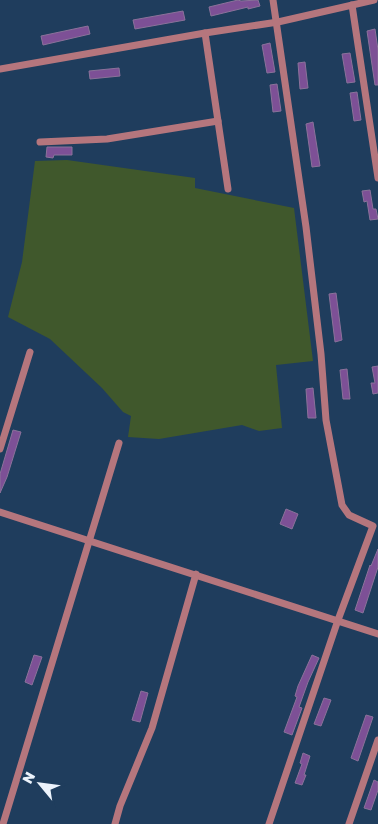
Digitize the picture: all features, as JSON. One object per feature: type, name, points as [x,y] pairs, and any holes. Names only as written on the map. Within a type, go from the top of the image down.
[{"type":"street","points":[[269,824],[338,620],[373,526],[350,515],[342,505],[326,420],[321,354],[306,227],[278,22],[273,0]]},
{"type":"street","points":[[0,70],[205,33],[278,22],[374,0]]},
{"type":"street","points":[[352,5],[378,178]]},
{"type":"street","points":[[205,33],[228,189]]},
{"type":"street","points":[[40,142],[107,140],[218,121]]},
{"type":"street","points":[[0,449],[30,352]]},
{"type":"street","points":[[3,824],[119,443]]},
{"type":"street","points":[[0,512],[378,634]]},
{"type":"street","points":[[115,824],[120,806],[152,728],[196,574]]},
{"type":"street","points":[[348,824],[378,740]]},
{"type":"green space","points":[[67,160],[195,178],[195,188],[294,208],[313,361],[276,365],[282,428],[259,431],[242,425],[159,439],[128,437],[131,416],[123,412],[102,388],[50,339],[8,317],[22,262],[35,161]]},
{"type":"building","points":[[238,0],[258,0],[260,6],[211,16],[209,7]]},
{"type":"building","points":[[183,11],[185,20],[135,29],[133,20]]},
{"type":"building","points":[[88,26],[90,34],[43,45],[41,36]]},
{"type":"building","points":[[375,29],[378,50],[378,85],[375,85],[367,31]]},
{"type":"building","points":[[270,43],[275,72],[267,73],[262,45]]},
{"type":"building","points":[[350,53],[355,82],[347,83],[342,54]]},
{"type":"building","points":[[305,62],[308,88],[300,89],[298,63]]},
{"type":"building","points":[[119,68],[120,76],[90,79],[89,71]]},
{"type":"building","points":[[277,84],[281,111],[273,112],[270,85]]},
{"type":"building","points":[[357,92],[361,120],[354,121],[350,93]]},
{"type":"building","points":[[313,122],[320,166],[312,167],[306,124]]},
{"type":"building","points":[[47,147],[72,147],[72,155],[54,155],[53,158],[46,157]]},
{"type":"building","points":[[370,190],[373,209],[376,209],[378,219],[370,220],[367,201],[364,202],[362,191]]},
{"type":"building","points":[[336,293],[342,340],[335,342],[329,294]]},
{"type":"building","points":[[378,366],[378,393],[373,394],[371,383],[375,383],[372,367]]},
{"type":"building","points":[[347,369],[350,399],[343,399],[340,370]]},
{"type":"building","points":[[313,388],[316,418],[308,418],[306,389]]},
{"type":"building","points":[[13,430],[21,432],[0,493],[0,474]]},
{"type":"building","points":[[286,509],[298,514],[292,529],[280,524]]},
{"type":"building","points":[[378,549],[378,567],[363,613],[355,610],[370,565]]},
{"type":"building","points":[[34,655],[42,657],[32,685],[25,682]]},
{"type":"building","points":[[312,655],[319,658],[299,707],[302,708],[292,735],[284,732],[297,697],[295,696],[298,686]]},
{"type":"building","points":[[141,691],[148,693],[140,722],[132,720]]},
{"type":"building","points":[[324,698],[331,700],[321,726],[314,724]]},
{"type":"building","points":[[366,715],[373,717],[358,761],[351,758]]},
{"type":"building","points":[[303,753],[310,756],[302,785],[295,783],[302,764],[300,763]]},
{"type":"building","points":[[374,780],[378,782],[378,790],[371,810],[364,808]]}]
